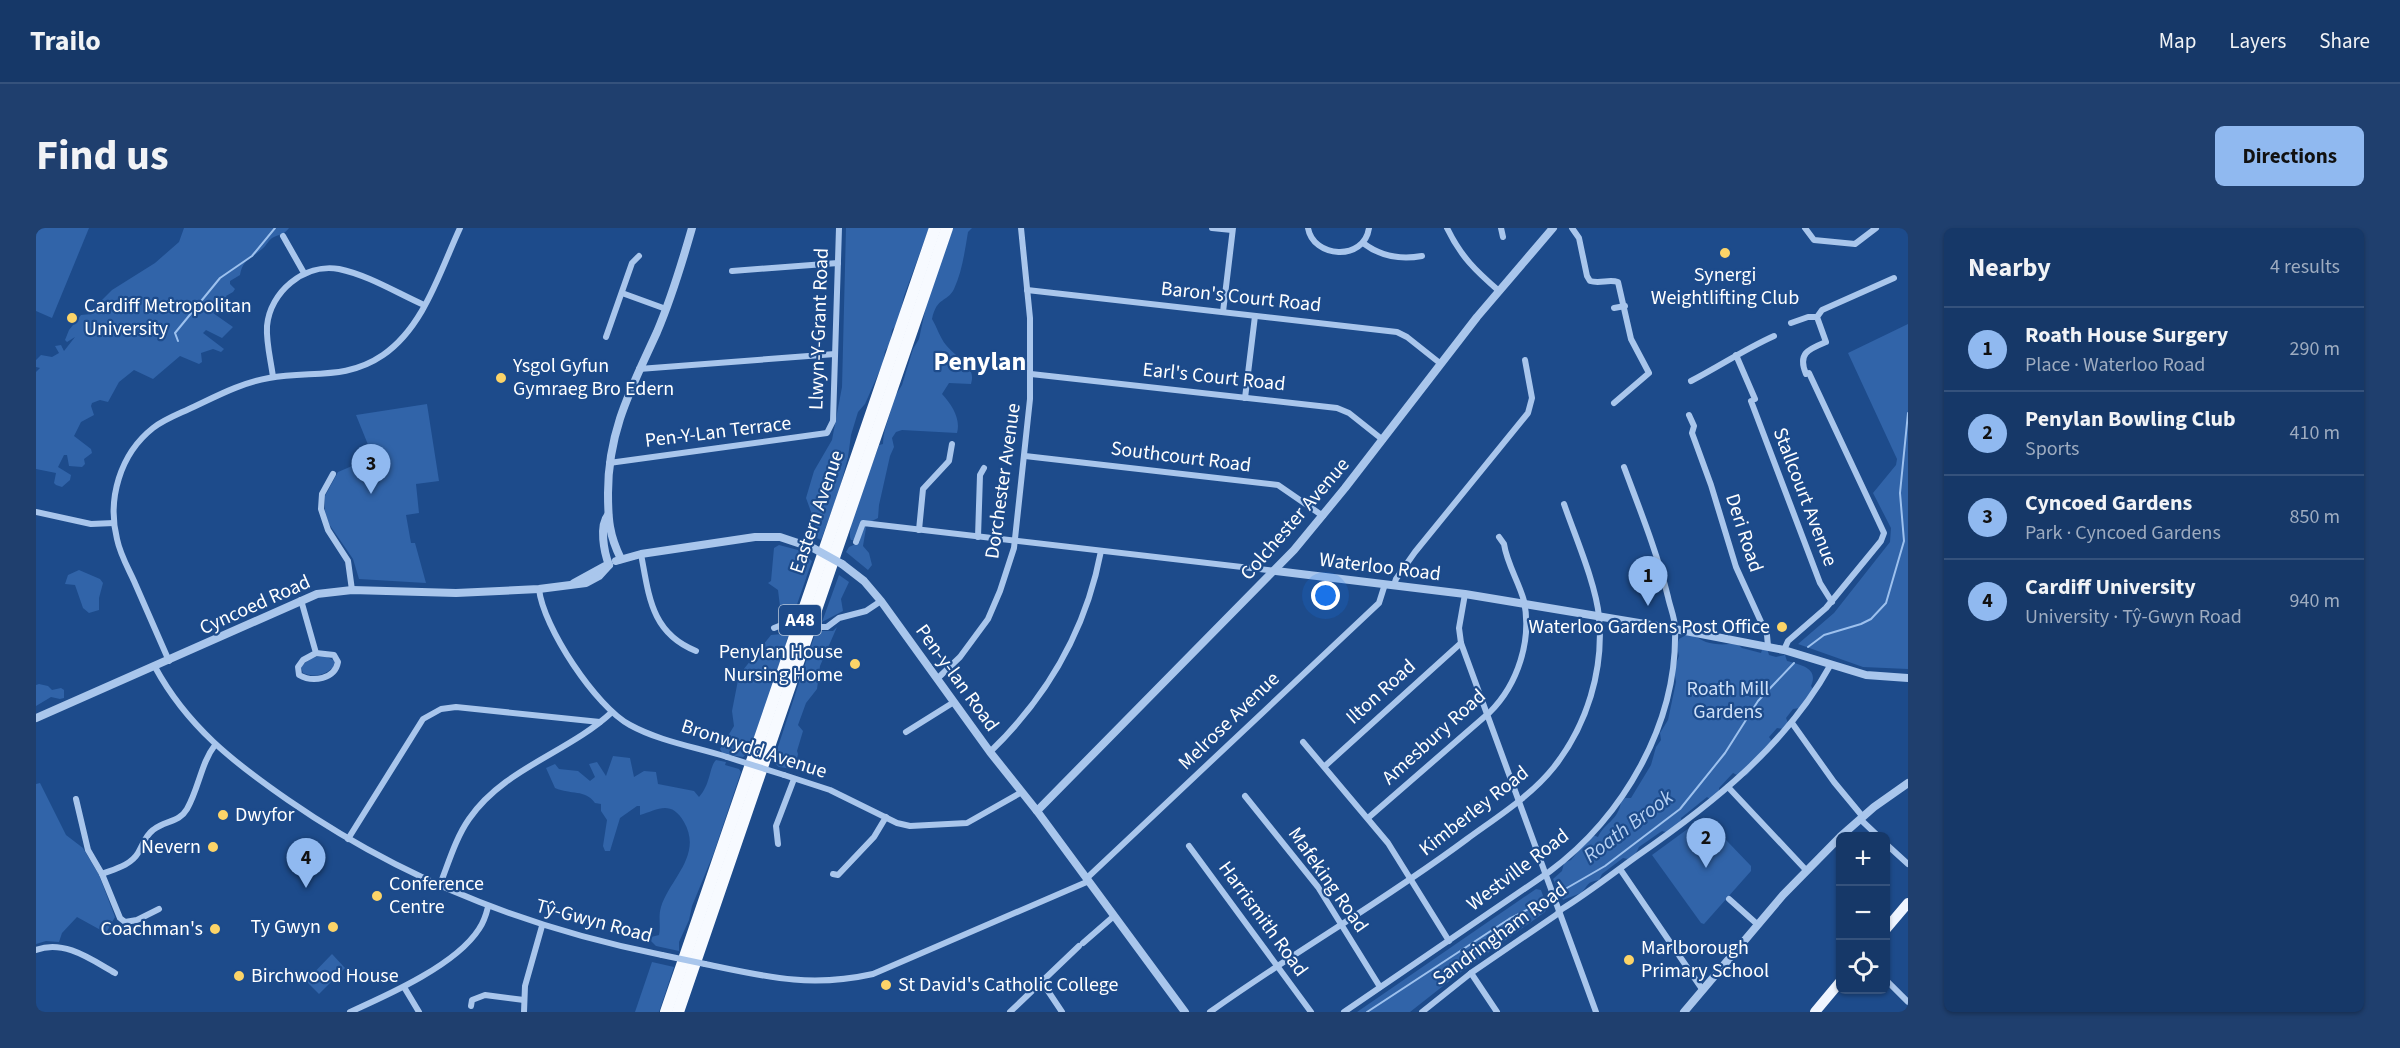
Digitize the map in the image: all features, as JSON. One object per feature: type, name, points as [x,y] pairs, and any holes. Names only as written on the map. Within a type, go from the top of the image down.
[{"type":"highway","name":"Eastern Avenue","points":[[666,1012],[934,228]]},
{"type":"highway","name":"Eastern Avenue","points":[[678,1012],[946,228]]},
{"type":"main road","points":[[1890,924],[1908,903]]},
{"type":"main road","points":[[1815,1012],[1836,987]]},
{"type":"street","points":[[169,661],[119,546],[114,523],[120,475],[128,457],[146,435],[171,417],[227,391],[273,377],[332,374],[367,364],[386,353],[401,340],[415,322],[460,228]]},
{"type":"street","points":[[621,559],[612,541],[608,514],[609,463],[620,417],[666,309],[692,228]]},
{"type":"street","name":"Llwyn-Y-Grant Road","points":[[830,431],[833,421],[839,228]]},
{"type":"street","name":"Dorchester Avenue","points":[[937,679],[960,657],[988,619],[1005,577],[1015,541],[1025,456],[1031,374],[1021,228]]},
{"type":"street","points":[[1212,228],[1233,229],[1223,312]]},
{"type":"street","points":[[1308,228],[1312,240],[1326,249],[1348,251],[1363,243],[1369,228]]},
{"type":"street","points":[[1447,228],[1455,245],[1469,264],[1499,291]]},
{"type":"street","points":[[1501,228],[1503,237]]},
{"type":"street","name":"Colchester Avenue","points":[[1038,811],[1276,571],[1323,516],[1499,291],[1553,228]]},
{"type":"street","points":[[1572,228],[1579,238],[1590,281],[1618,282],[1631,339],[1649,373],[1614,403]]},
{"type":"street","points":[[1805,228],[1814,240],[1855,244],[1876,228]]},
{"type":"street","points":[[283,236],[304,273]]},
{"type":"street","points":[[1363,243],[1381,254],[1410,259],[1422,256]]},
{"type":"street","points":[[606,337],[632,263],[639,256]]},
{"type":"street","points":[[732,271],[838,263]]},
{"type":"street","points":[[273,377],[267,334],[270,312],[283,291],[304,273],[325,268],[343,270],[424,305]]},
{"type":"street","points":[[1817,317],[1822,310],[1894,278]]},
{"type":"street","name":"Baron's Court Road","points":[[1027,290],[1397,332],[1442,364]]},
{"type":"street","points":[[622,293],[666,309]]},
{"type":"street","points":[[1614,308],[1625,306]]},
{"type":"street","points":[[1245,398],[1255,316]]},
{"type":"street","points":[[1791,323],[1808,317],[1817,317]]},
{"type":"street","points":[[1786,650],[1788,641],[1832,602],[1881,541],[1884,533],[1802,363],[1804,355],[1814,347],[1826,342],[1817,317]]},
{"type":"street","points":[[1691,381],[1774,336]]},
{"type":"street","points":[[639,369],[835,354]]},
{"type":"street","name":"Stallcourt Avenue","points":[[1736,355],[1820,584],[1832,602]]},
{"type":"street","name":"Melrose Avenue","points":[[1088,880],[1379,603],[1389,584],[1396,579],[1415,552],[1528,413],[1532,398],[1525,360]]},
{"type":"street","name":"Earl's Court Road","points":[[1031,374],[1344,410],[1383,440]]},
{"type":"street","name":"Deri Road","points":[[1689,415],[1694,426],[1692,433],[1711,485],[1736,567],[1767,635],[1768,646]]},
{"type":"street","name":"Pen-Y-Lan Terrace","points":[[609,463],[825,435],[830,431]]},
{"type":"street","points":[[919,530],[923,489],[949,461],[952,444]]},
{"type":"street","name":"Southcourt Road","points":[[1025,456],[1278,485],[1323,516]]},
{"type":"street","name":"Westville Road","points":[[1344,1012],[1545,874],[1573,852],[1606,818],[1638,771],[1652,742],[1669,686],[1675,629],[1657,556],[1624,467]]},
{"type":"street","points":[[978,537],[980,475],[984,468]]},
{"type":"street","points":[[333,474],[322,494],[321,510],[328,530],[348,561],[352,590]]},
{"type":"street","name":"Kimberley Road","points":[[1210,1012],[1277,965],[1412,880],[1519,801],[1556,764],[1584,717],[1597,668],[1599,616],[1564,504]]},
{"type":"street","points":[[36,512],[91,524],[114,523]]},
{"type":"street","points":[[608,514],[604,520],[604,544],[609,565]]},
{"type":"street","name":"Waterloo Road","points":[[856,542],[862,523],[1389,584],[1524,603],[1675,629],[1786,650],[1877,677],[1908,678]]},
{"type":"street","name":"Pen-y-lan Road","points":[[609,565],[641,554],[767,536],[793,540],[813,548],[842,564],[861,578],[881,601],[990,752],[1038,811],[1185,1012]]},
{"type":"street","name":"Amesbury Road","points":[[1368,818],[1487,715],[1506,693],[1521,661],[1525,634],[1524,603],[1504,544],[1499,537]]},
{"type":"street","points":[[990,752],[1023,718],[1059,668],[1086,608],[1101,551]]},
{"type":"street","points":[[641,554],[651,604],[660,623],[680,645],[696,651]]},
{"type":"street","name":"Cyncoed Road","points":[[36,717],[169,661],[301,600],[329,591],[476,593],[539,589],[574,583],[609,565]]},
{"type":"street","name":"Bronwydd Avenue","points":[[539,589],[542,606],[572,662],[612,712],[636,728],[830,790],[886,817],[910,825],[964,824],[1022,792]]},
{"type":"street","points":[[1465,594],[1459,628],[1461,643],[1596,1012]]},
{"type":"street","points":[[301,600],[316,653]]},
{"type":"street","points":[[774,628],[789,622],[827,627],[840,618],[863,613],[881,601]]},
{"type":"street","name":"Ilton Road","points":[[1325,766],[1461,643]]},
{"type":"street","points":[[316,653],[337,658],[335,671],[323,678],[299,675],[298,667],[303,660],[316,653]]},
{"type":"street","name":"Sandringham Road","points":[[1422,1012],[1471,973],[1698,814],[1770,749],[1792,723],[1831,664]]},
{"type":"street","name":"Tŷ-Gwyn Road","points":[[155,667],[178,706],[215,745],[276,792],[348,839],[439,887],[488,907],[542,926],[662,956],[774,978],[805,982],[837,981],[873,974],[1088,880]]},
{"type":"street","points":[[906,732],[954,702]]},
{"type":"street","points":[[348,839],[423,719],[435,711],[448,707],[475,708],[600,722]]},
{"type":"street","points":[[439,887],[464,828],[482,803],[520,772],[600,722],[612,712]]},
{"type":"street","points":[[1792,723],[1834,782],[1874,832]]},
{"type":"street","points":[[1304,742],[1388,843],[1449,941]]},
{"type":"street","points":[[102,874],[129,862],[137,856],[152,831],[160,825],[175,821],[183,814],[215,745]]},
{"type":"street","points":[[778,844],[776,826],[794,778]]},
{"type":"street","points":[[1847,832],[1908,783]]},
{"type":"street","points":[[1728,787],[1806,870]]},
{"type":"street","name":"Mafeking Road","points":[[1245,796],[1318,887],[1380,987]]},
{"type":"street","points":[[76,799],[88,850],[102,874],[120,918],[125,922],[137,920],[159,909]]},
{"type":"street","points":[[833,874],[838,875],[868,845],[886,817]]},
{"type":"street","points":[[1684,1012],[1806,870],[1836,842]]},
{"type":"street","name":"Harrismith Road","points":[[1189,846],[1311,1012]]},
{"type":"street","points":[[1890,848],[1908,864]]},
{"type":"street","points":[[1620,868],[1702,989]]},
{"type":"street","points":[[1729,899],[1758,924]]},
{"type":"street","points":[[350,1012],[404,987],[468,942],[481,926],[488,907]]},
{"type":"street","points":[[1010,1012],[1081,944],[1114,916]]},
{"type":"street","points":[[524,1012],[527,977],[542,926]]},
{"type":"street","points":[[36,950],[48,947],[73,951],[115,974]]},
{"type":"street","points":[[1471,973],[1497,1012]]},
{"type":"street","points":[[1042,982],[1062,1012]]},
{"type":"street","points":[[1890,985],[1908,1002]]},
{"type":"street","points":[[404,987],[419,1012]]},
{"type":"street","points":[[471,1006],[472,1000],[485,995],[524,1000]]},
{"type":"green space","points":[[36,228],[89,228],[52,318],[36,311]]},
{"type":"green space","points":[[184,228],[289,228],[271,239],[245,263],[240,275],[230,281],[235,289],[226,296],[234,307],[231,312],[213,313],[233,327],[222,338],[206,330],[203,333],[224,349],[221,352],[213,349],[201,353],[202,362],[199,364],[180,356],[153,379],[134,370],[119,382],[108,402],[100,400],[92,403],[94,415],[81,422],[74,436],[91,449],[92,453],[84,459],[85,464],[82,467],[69,466],[67,455],[64,455],[58,467],[71,475],[70,480],[62,487],[56,485],[54,483],[56,473],[36,469],[36,372],[40,368],[36,367],[36,360],[41,355],[52,357],[59,353],[55,346],[61,345],[64,351],[75,337],[67,342],[65,340],[69,330],[81,315],[92,314],[95,307],[112,290],[155,263],[179,242]]},
{"type":"green space","points":[[846,228],[929,228],[904,296],[898,323],[892,330],[883,363],[865,404],[858,412],[839,491],[821,540],[817,538],[814,520],[806,498],[814,471],[832,440],[842,387]]},
{"type":"green space","points":[[953,228],[972,228],[968,232],[954,289],[939,303],[932,319],[946,345],[971,372],[971,384],[949,383],[942,394],[955,412],[958,423],[957,433],[902,430],[896,432],[892,438],[894,447],[890,456],[878,518],[864,525],[866,528],[863,546],[869,553],[872,565],[868,570],[846,552],[849,547],[860,542],[851,540],[852,523],[879,445],[883,444],[893,395],[902,385],[913,349],[919,339],[928,297]]},
{"type":"green space","points":[[1908,324],[1908,669],[1863,667],[1798,644],[1834,613],[1890,542],[1891,528],[1873,493],[1896,465],[1897,459],[1848,353]]},
{"type":"green space","points":[[427,404],[439,481],[416,484],[419,513],[406,515],[411,543],[415,543],[426,583],[359,579],[353,559],[329,524],[325,511],[325,496],[338,472],[373,457],[356,415]]},
{"type":"green space","points":[[779,545],[798,550],[812,561],[793,616],[785,619],[781,615],[778,590],[768,583],[771,581],[774,548]]},
{"type":"green space","points":[[79,570],[100,579],[103,583],[99,610],[89,613],[83,608],[75,585],[65,584],[68,575]]},
{"type":"green space","points":[[839,575],[849,582],[841,599],[843,611],[822,622]]},
{"type":"green space","points":[[787,626],[791,626],[792,631],[787,639],[784,655],[779,664],[758,732],[743,757],[723,754],[720,749],[734,726],[732,711],[739,675],[771,635],[782,634]]},
{"type":"green space","points":[[837,627],[820,666],[817,689],[806,703],[798,725],[803,731],[795,767],[792,769],[779,767],[773,762],[815,634],[820,631],[833,631]]},
{"type":"green space","name":"Roath Mill Gardens","points":[[1688,634],[1710,643],[1736,643],[1742,648],[1761,653],[1767,648],[1769,655],[1776,657],[1785,655],[1787,661],[1811,671],[1813,689],[1800,708],[1793,709],[1786,718],[1788,723],[1784,729],[1777,728],[1769,737],[1772,741],[1766,755],[1748,774],[1742,776],[1733,773],[1719,788],[1719,792],[1710,799],[1707,797],[1681,818],[1682,823],[1669,833],[1662,831],[1639,847],[1635,855],[1628,859],[1623,858],[1602,874],[1599,880],[1590,883],[1581,893],[1563,900],[1553,879],[1562,871],[1564,863],[1571,860],[1589,837],[1593,835],[1598,837],[1617,814],[1621,802],[1625,798],[1631,798],[1651,765],[1656,747],[1661,740],[1660,733],[1668,720],[1676,682],[1674,669],[1679,656],[1677,645],[1679,639]]},
{"type":"green space","points":[[325,656],[335,661],[332,668],[320,675],[303,673],[301,667],[306,662],[315,657]]},
{"type":"green space","points":[[36,685],[48,686],[52,690],[61,688],[64,690],[64,698],[51,697],[36,706]]},
{"type":"green space","points":[[613,756],[630,758],[634,777],[644,771],[656,772],[658,784],[694,791],[699,797],[706,787],[716,760],[726,762],[725,765],[739,769],[741,772],[713,855],[679,942],[679,951],[656,946],[650,940],[651,937],[659,935],[661,907],[683,866],[690,845],[689,834],[679,815],[674,810],[664,808],[640,815],[640,806],[637,806],[620,818],[610,851],[605,851],[603,846],[607,820],[601,811],[601,804],[595,803],[582,794],[555,788],[546,768],[555,764],[559,769],[578,771],[590,781],[595,777],[589,764],[597,762],[606,776]]},
{"type":"green space","points":[[40,783],[66,835],[83,848],[99,875],[115,917],[106,933],[77,917],[62,933],[59,942],[46,941],[36,944],[36,784]]},
{"type":"green space","points":[[1704,817],[1751,866],[1751,871],[1704,924],[1652,855]]},
{"type":"green space","points":[[1536,889],[1541,890],[1547,907],[1545,912],[1410,1012],[1357,1012]]},
{"type":"green space","points":[[332,954],[345,968],[319,994],[306,981]]},
{"type":"green space","points":[[652,962],[674,967],[659,1012],[635,1012]]},
{"type":"waterway","points":[[178,341],[175,333],[220,278],[252,256],[275,228]]},
{"type":"waterway","name":"Roath Brook","points":[[1808,647],[1824,635],[1871,619],[1886,603],[1904,541],[1900,493],[1908,413]]},
{"type":"waterway","name":"Roath Brook","points":[[1560,892],[1605,866],[1680,809],[1725,753],[1758,701],[1794,663]]},
{"type":"waterway","name":"Roath Brook","points":[[1367,1012],[1509,919],[1546,900]]},
{"type":"place","name":"Synergi Weightlifting Club","points":[[1725,253]]},
{"type":"place","name":"Cardiff Metropolitan University","points":[[72,318]]},
{"type":"place","name":"Ysgol Gyfun Gymraeg Bro Edern","points":[[501,378]]},
{"type":"place","name":"Cyncoed Gardens","points":[[371,494]]},
{"type":"place","name":"Roath House Surgery","points":[[1648,606]]},
{"type":"place","name":"Waterloo Gardens Post Office","points":[[1782,627]]},
{"type":"place","name":"Penylan House Nursing Home","points":[[855,664]]},
{"type":"place","name":"Dwyfor","points":[[223,815]]},
{"type":"place","name":"Nevern","points":[[213,847]]},
{"type":"place","name":"Penylan Bowling Club","points":[[1706,868]]},
{"type":"place","name":"Cardiff University","points":[[306,888]]},
{"type":"place","name":"Conference Centre","points":[[377,896]]},
{"type":"place","name":"Ty Gwyn","points":[[333,927]]},
{"type":"place","name":"Coachman's","points":[[215,929]]},
{"type":"place","name":"Marlborough Primary School","points":[[1629,960]]},
{"type":"place","name":"Birchwood House","points":[[239,976]]},
{"type":"place","name":"St David's Catholic College","points":[[886,985]]},
{"type":"district","name":"Penylan","points":[[980,361]]}]
